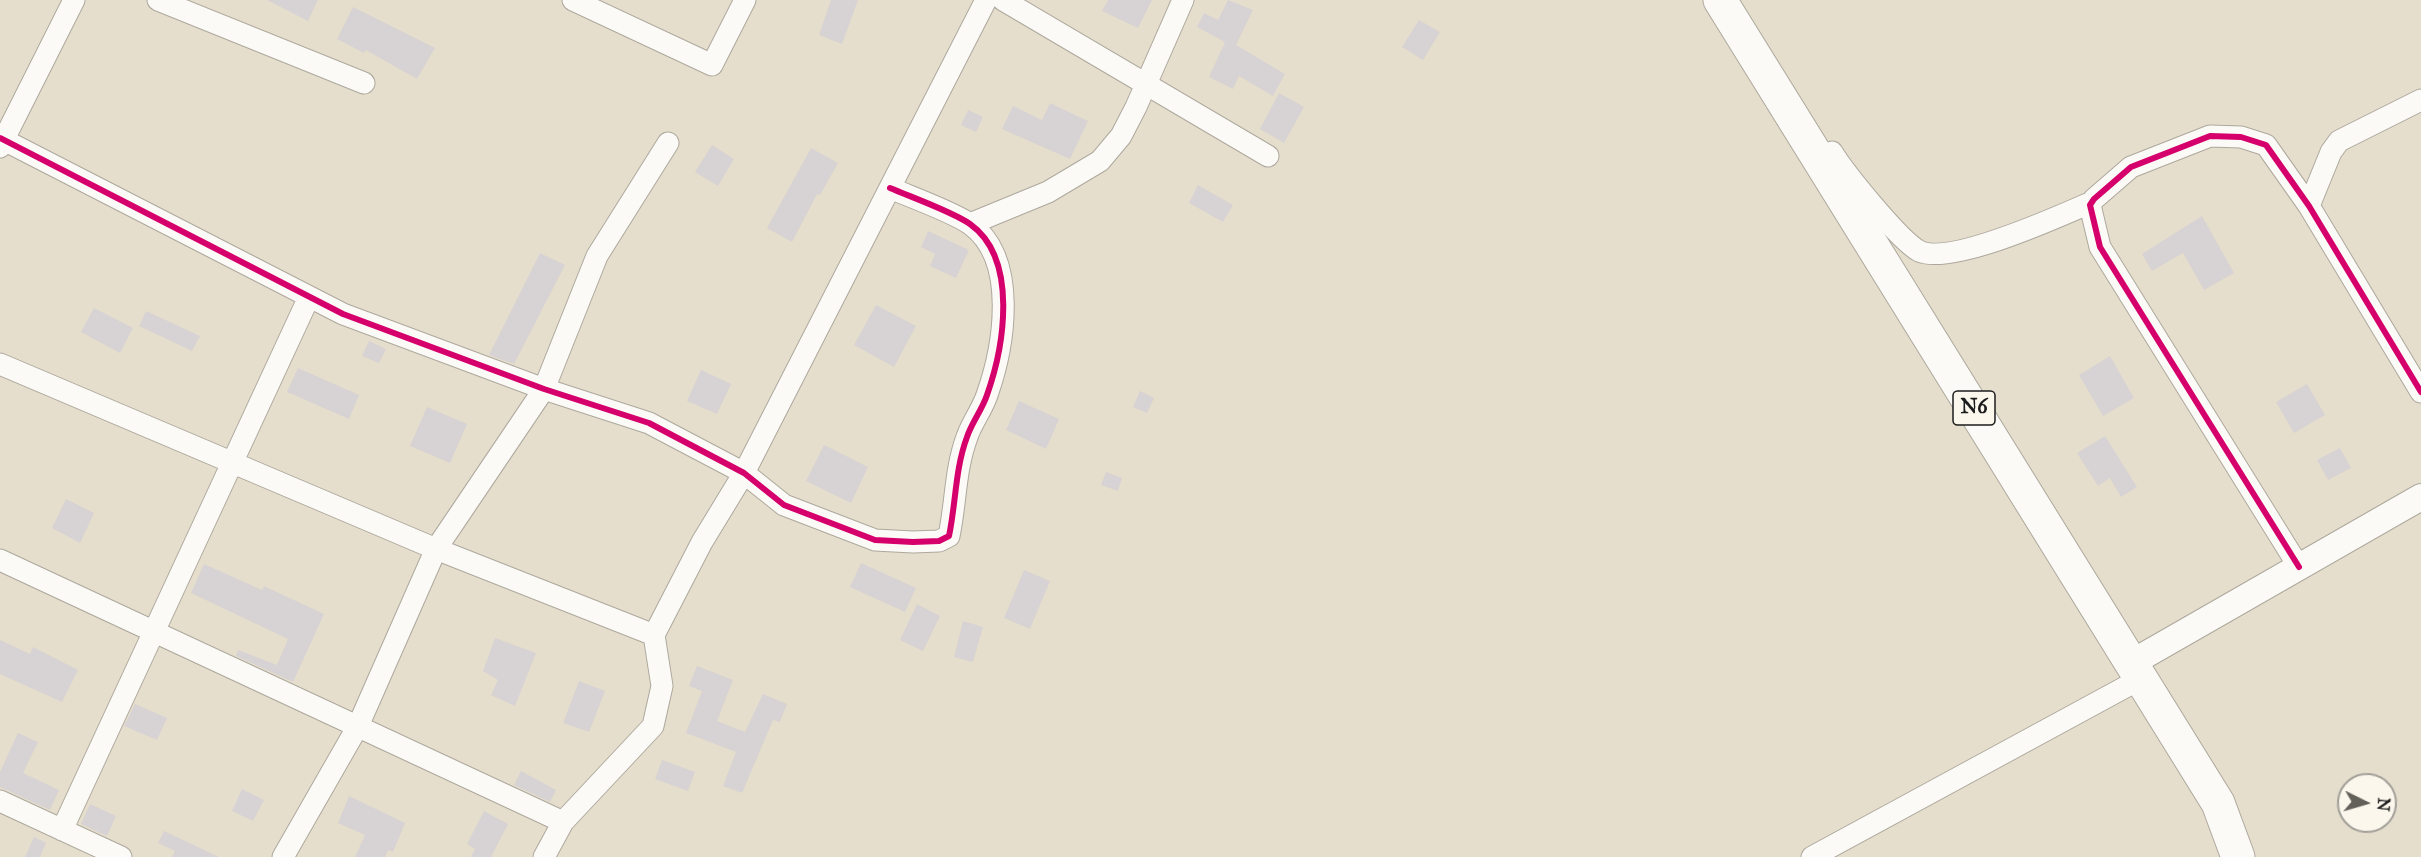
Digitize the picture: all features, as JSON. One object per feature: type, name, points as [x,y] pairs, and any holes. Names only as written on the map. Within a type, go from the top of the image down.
[{"type":"highway","name":"N6","points":[[1725,7],[2218,803],[2238,857]]},
{"type":"street","points":[[74,0],[1,142],[343,314],[544,389],[649,423],[744,473],[784,505],[875,540],[939,541],[949,536],[954,489],[967,436],[987,396],[1003,337],[1003,287],[992,249],[970,224],[890,188]]},
{"type":"street","points":[[158,0],[364,83]]},
{"type":"street","points":[[573,0],[712,65],[745,0]]},
{"type":"street","points":[[544,857],[563,822],[653,726],[662,686],[654,635],[702,542],[744,473],[987,0]]},
{"type":"street","points":[[1003,0],[1268,156]]},
{"type":"street","points":[[970,224],[1048,192],[1100,161],[1121,136],[1183,0]]},
{"type":"street","points":[[1748,45],[1760,50],[1779,69],[1840,165],[1905,239],[1919,251],[1935,255],[1958,251],[2051,220],[2092,202],[2131,167],[2210,136],[2241,137],[2266,145],[2309,206],[2421,392]]},
{"type":"street","points":[[2309,206],[2331,152],[2339,141],[2421,100]]},
{"type":"street","points":[[283,857],[358,726],[436,549],[544,389],[597,256],[668,143]]},
{"type":"street","points":[[2092,202],[2090,213],[2100,247],[2299,567]]},
{"type":"street","points":[[62,830],[309,297]]},
{"type":"street","points":[[0,364],[436,549],[654,635]]},
{"type":"street","points":[[1812,857],[2137,670],[2299,567],[2421,498]]},
{"type":"street","points":[[0,560],[563,822]]},
{"type":"street","points":[[0,801],[112,855]]},
{"type":"building","points":[[267,0],[318,0],[308,21]]},
{"type":"building","points":[[831,0],[858,0],[842,44],[819,35]]},
{"type":"building","points":[[1108,0],[1152,0],[1138,28],[1102,11]]},
{"type":"building","points":[[1228,0],[1253,10],[1236,45],[1285,74],[1273,96],[1239,76],[1233,89],[1209,77],[1225,42],[1197,27],[1204,13],[1218,20]]},
{"type":"building","points":[[353,7],[435,48],[417,79],[366,50],[364,53],[337,39]]},
{"type":"building","points":[[1419,20],[1440,32],[1423,60],[1402,47]]},
{"type":"building","points":[[1279,93],[1304,107],[1284,143],[1260,129]]},
{"type":"building","points":[[1050,103],[1088,121],[1070,159],[1002,129],[1013,106],[1042,120]]},
{"type":"building","points":[[968,110],[983,117],[976,132],[961,125]]},
{"type":"building","points":[[712,145],[734,159],[718,186],[695,172]]},
{"type":"building","points":[[811,148],[838,163],[820,195],[817,194],[792,242],[767,228]]},
{"type":"building","points":[[1198,185],[1233,205],[1223,222],[1189,203]]},
{"type":"building","points":[[2202,216],[2234,273],[2204,290],[2183,253],[2152,271],[2142,254]]},
{"type":"building","points":[[928,231],[969,250],[956,278],[930,266],[935,254],[921,247]]},
{"type":"building","points":[[540,253],[565,265],[514,364],[489,355]]},
{"type":"building","points":[[876,305],[916,326],[894,367],[854,345]]},
{"type":"building","points":[[94,308],[133,328],[120,353],[81,332]]},
{"type":"building","points":[[146,311],[200,336],[192,351],[139,326]]},
{"type":"building","points":[[369,341],[386,349],[379,363],[362,356]]},
{"type":"building","points":[[2110,356],[2134,398],[2103,416],[2079,375]]},
{"type":"building","points":[[298,368],[359,395],[349,419],[287,392]]},
{"type":"building","points":[[701,370],[731,384],[717,414],[687,401]]},
{"type":"building","points":[[2307,384],[2325,415],[2294,433],[2276,402]]},
{"type":"building","points":[[1140,391],[1154,398],[1147,413],[1133,407]]},
{"type":"building","points":[[1019,401],[1059,419],[1046,449],[1006,430]]},
{"type":"building","points":[[427,407],[467,424],[450,463],[410,446]]},
{"type":"building","points":[[2105,436],[2137,487],[2121,497],[2110,478],[2098,486],[2077,453]]},
{"type":"building","points":[[824,445],[868,467],[851,503],[806,481]]},
{"type":"building","points":[[2340,448],[2351,468],[2328,480],[2317,460]]},
{"type":"building","points":[[1106,472],[1122,478],[1118,491],[1101,485]]},
{"type":"building","points":[[66,499],[94,513],[80,543],[52,528]]},
{"type":"building","points":[[861,563],[916,588],[905,612],[850,587]]},
{"type":"building","points":[[204,564],[262,590],[264,586],[324,614],[293,682],[236,656],[238,650],[277,665],[288,639],[191,593]]},
{"type":"building","points":[[1024,570],[1050,581],[1030,629],[1004,618]]},
{"type":"building","points":[[917,604],[940,616],[923,651],[900,640]]},
{"type":"building","points":[[963,621],[983,627],[973,662],[954,657]]},
{"type":"building","points":[[495,638],[536,653],[515,706],[491,695],[498,680],[483,671]]},
{"type":"building","points":[[0,640],[30,654],[33,647],[78,670],[62,702],[0,674]]},
{"type":"building","points":[[697,666],[733,680],[717,721],[745,732],[763,694],[787,704],[780,722],[773,720],[742,793],[723,786],[736,752],[686,733],[702,691],[689,686]]},
{"type":"building","points":[[579,681],[605,691],[589,732],[563,723]]},
{"type":"building","points":[[135,704],[167,718],[157,740],[124,726]]},
{"type":"building","points":[[18,733],[38,742],[23,773],[59,790],[50,810],[0,787],[0,772]]},
{"type":"building","points":[[662,760],[695,772],[688,791],[655,779]]},
{"type":"building","points":[[521,771],[556,790],[550,802],[514,785]]},
{"type":"building","points":[[242,789],[264,800],[253,821],[232,811]]},
{"type":"building","points":[[349,796],[405,823],[393,852],[388,850],[385,857],[355,857],[365,835],[338,823]]},
{"type":"building","points":[[90,804],[116,816],[107,836],[81,824]]},
{"type":"building","points":[[484,811],[508,824],[491,857],[471,857],[475,849],[467,844]]},
{"type":"building","points":[[164,831],[219,857],[172,857],[175,851],[158,843]]},
{"type":"building","points":[[34,837],[46,843],[40,857],[25,857]]},
{"type":"cycle path","points":[[2299,567],[2100,247],[2090,205],[2094,199],[2131,167],[2210,136],[2241,137],[2266,145],[2309,206],[2421,392]]},
{"type":"cycle path","points":[[0,138],[343,314],[544,389],[649,423],[744,473],[784,505],[875,540],[939,541],[949,536],[963,449],[985,400],[993,375],[1002,329],[1001,281],[996,259],[985,239],[970,224],[890,188]]}]
